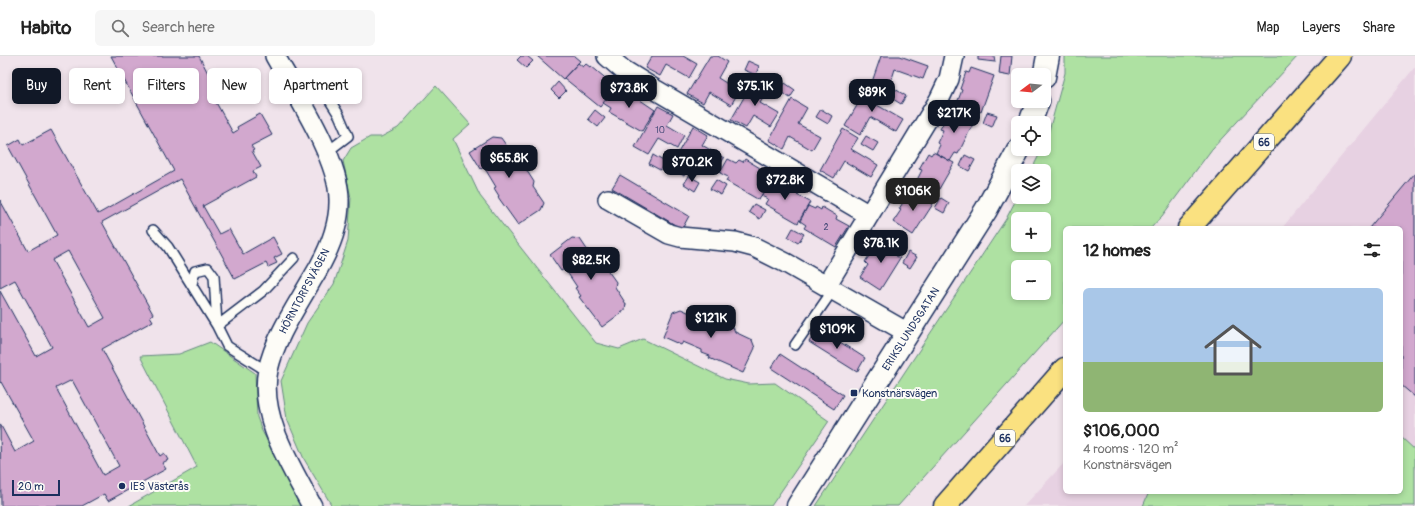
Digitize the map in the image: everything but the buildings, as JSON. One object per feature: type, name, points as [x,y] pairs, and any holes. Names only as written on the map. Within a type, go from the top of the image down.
[{"type":"main road","name":"66","points":[[1191,226],[1340,56]]},
{"type":"main road","name":"66","points":[[945,506],[1063,371]]},
{"type":"street","name":"HÖRNTORPSVÄGEN","points":[[276,56],[282,68]]},
{"type":"street","points":[[607,56],[622,69],[656,90],[869,215]]},
{"type":"street","points":[[830,288],[869,215],[939,100],[949,79],[954,56]]},
{"type":"street","points":[[1046,68],[1048,56]]},
{"type":"street","name":"HÖRNTORPSVÄGEN","points":[[301,104],[327,152],[338,186],[340,198],[338,217],[334,232],[317,271],[276,346],[267,371],[268,407],[272,424],[312,506]]},
{"type":"street","name":"ERIKSLUNDSGATAN","points":[[798,506],[986,210],[1015,156]]},
{"type":"street","points":[[608,199],[669,234],[680,237],[735,242],[754,247],[830,288],[908,333]]},
{"type":"lane","points":[[327,152],[348,136],[339,115],[332,104]]},
{"type":"lane","points":[[153,230],[168,247],[192,284],[227,346],[267,371]]},
{"type":"lane","points":[[217,326],[263,291],[294,258]]},
{"type":"lane","points":[[192,284],[193,276],[196,271],[201,268],[208,268],[214,276],[217,326]]},
{"type":"lane","points":[[795,345],[830,288]]},
{"type":"shaded area","points":[[1415,67],[1415,506],[1024,506],[1063,464],[1063,494],[1403,494],[1403,226],[1284,226]]},
{"type":"green space","points":[[1065,56],[1298,56],[1212,149],[1153,226],[1063,226],[1063,321],[898,506],[816,506],[1006,219],[1014,204],[1051,204],[1051,164],[1034,164],[1038,156],[1051,156],[1051,124],[1065,73]]},
{"type":"green space","points":[[436,86],[470,124],[453,139],[480,196],[596,343],[619,349],[643,339],[725,379],[749,384],[775,383],[829,421],[771,506],[332,506],[304,459],[287,419],[281,381],[307,323],[334,284],[348,241],[351,198],[343,161],[351,148],[370,137],[381,137],[398,128]]},
{"type":"green space","points":[[210,342],[255,373],[257,417],[262,431],[303,506],[129,506],[197,467],[140,356],[179,354]]},
{"type":"green space","points":[[1403,439],[1415,450],[1415,506],[1143,506],[1148,494],[1403,494]]},
{"type":"place","name":"Konstnärsvägen","points":[[854,393]]},
{"type":"place","name":"IES Västerås","points":[[122,486]]}]
